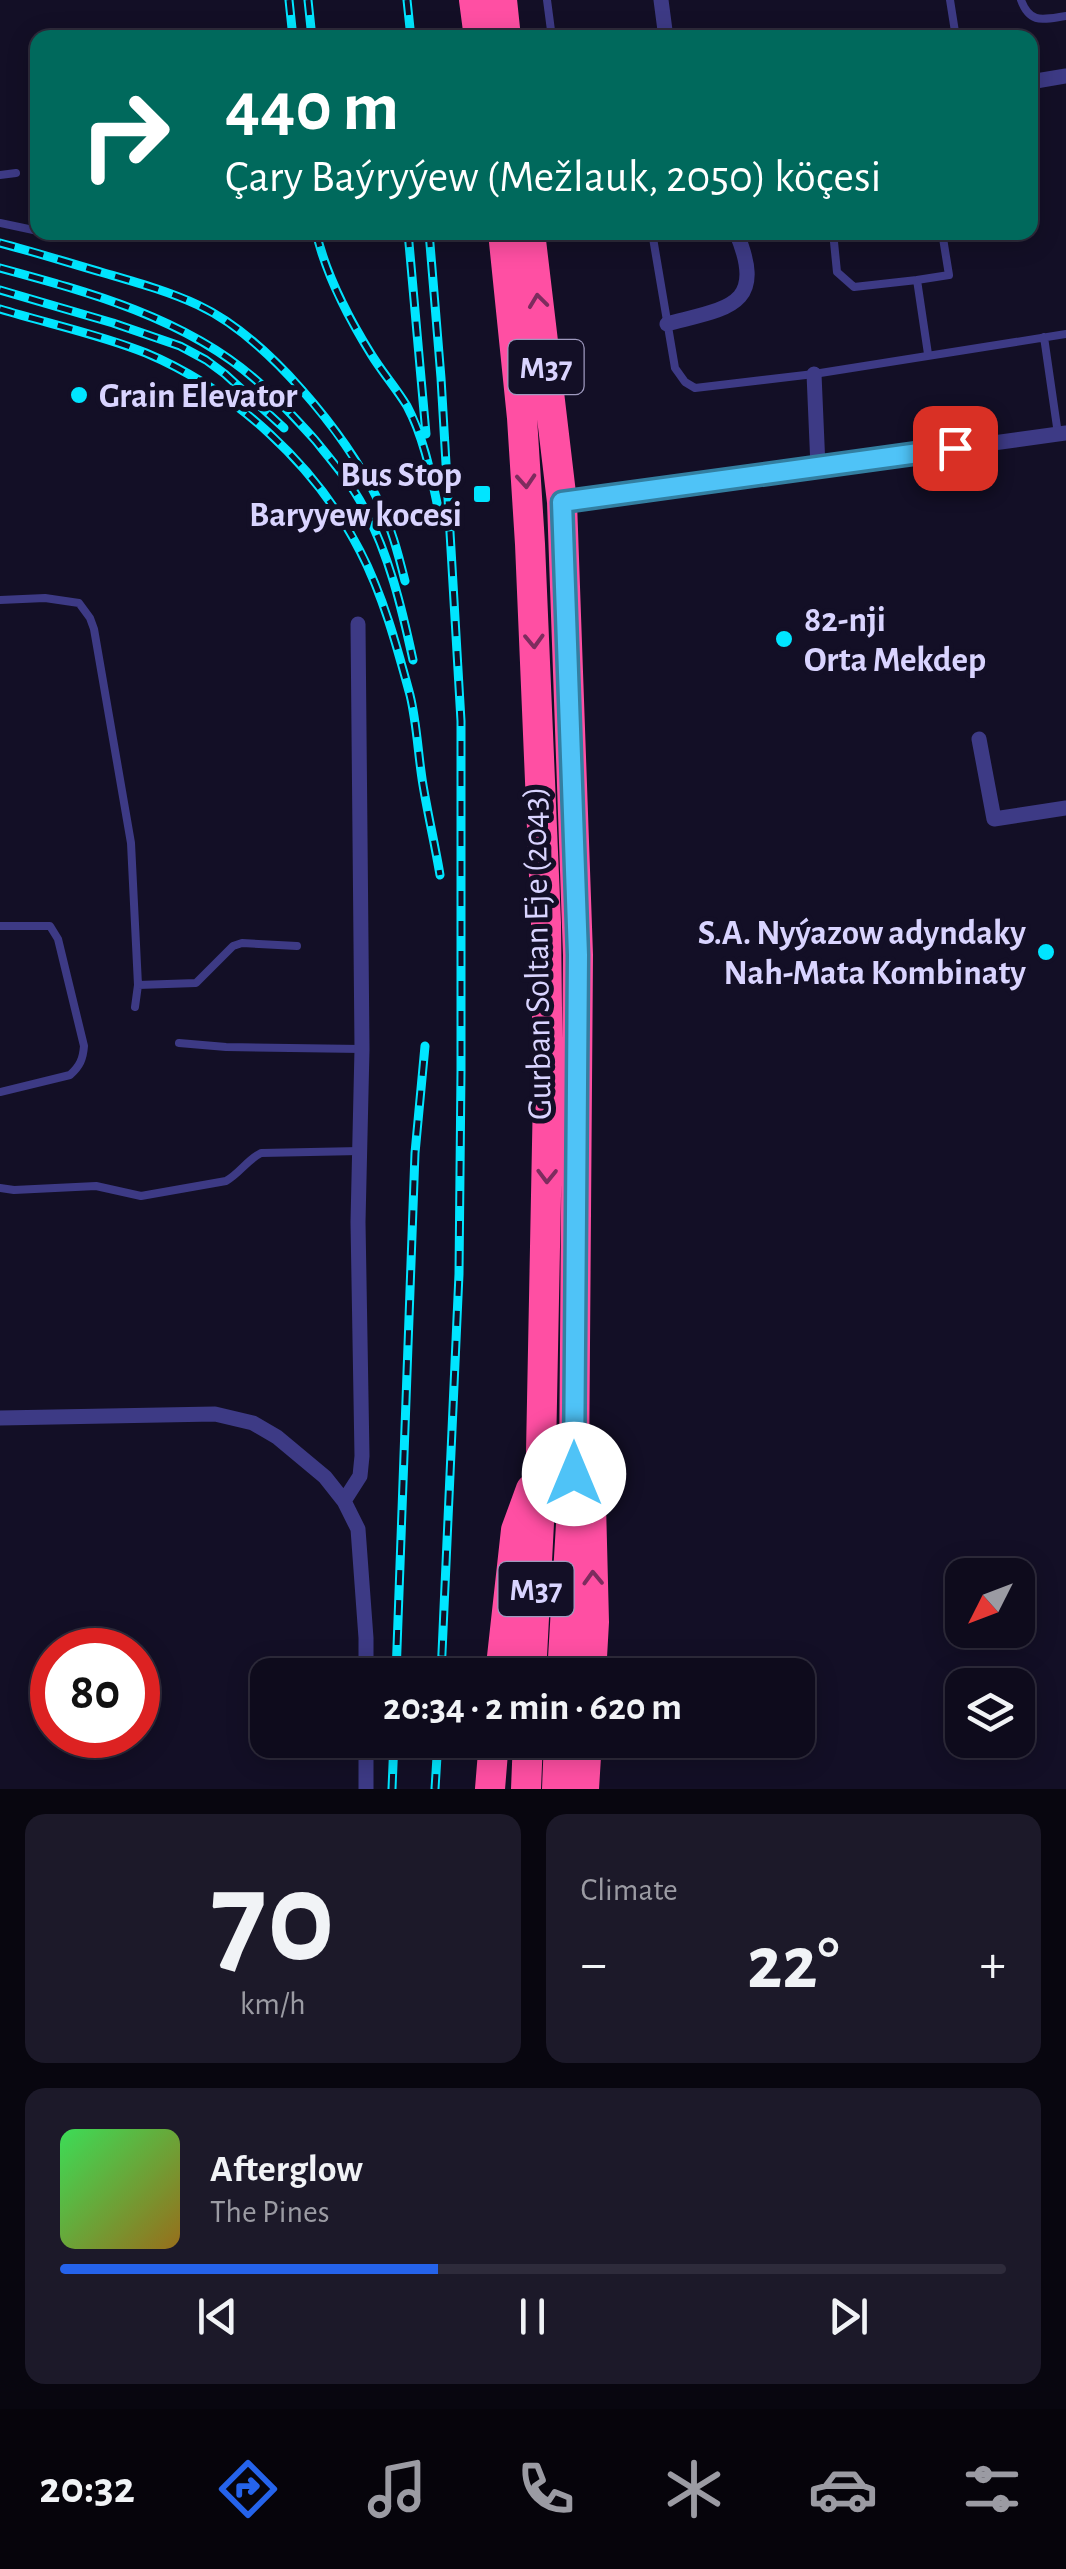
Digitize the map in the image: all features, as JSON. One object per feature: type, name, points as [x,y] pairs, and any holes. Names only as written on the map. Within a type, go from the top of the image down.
[{"type":"highway","points":[[474,0],[478,30]]},
{"type":"highway","points":[[502,0],[505,30]]},
{"type":"highway","name":"Gurban Soltan Eje (2043)","points":[[504,240],[530,544],[546,922],[548,1093],[541,1463],[532,1658]]},
{"type":"highway","name":"Gurban Soltan Eje (2043)","points":[[531,240],[562,502],[578,955],[572,1489],[563,1658]]},
{"type":"highway","points":[[502,1658],[516,1530],[541,1463]]},
{"type":"highway","points":[[572,1489],[591,1504],[592,1658]]},
{"type":"highway","points":[[490,1789],[493,1758]]},
{"type":"highway","points":[[526,1789],[527,1758]]},
{"type":"highway","points":[[557,1789],[558,1758]]},
{"type":"highway","points":[[584,1789],[586,1758]]},
{"type":"street","points":[[661,0],[665,30]]},
{"type":"street","points":[[1038,81],[1066,76]]},
{"type":"street","points":[[667,324],[722,309],[742,295],[748,272],[738,240]]},
{"type":"street","points":[[814,374],[818,466]]},
{"type":"street","points":[[562,502],[1062,433]]},
{"type":"street","points":[[344,1501],[360,1476],[362,1456],[358,624]]},
{"type":"street","points":[[979,738],[994,819],[1066,808]]},
{"type":"street","points":[[0,1418],[215,1414],[253,1422],[277,1437],[324,1477],[344,1501],[358,1529],[365,1658]]},
{"type":"street","points":[[366,1758],[366,1789]]},
{"type":"lane","points":[[547,0],[551,30]]},
{"type":"lane","points":[[950,0],[955,30]]},
{"type":"lane","points":[[1021,0],[1034,18],[1066,16]]},
{"type":"lane","points":[[0,175],[16,173]]},
{"type":"lane","points":[[0,224],[30,230]]},
{"type":"lane","points":[[653,240],[676,368],[685,382],[695,388],[814,374],[1066,334]]},
{"type":"lane","points":[[833,240],[837,272],[854,286],[948,275],[943,240]]},
{"type":"lane","points":[[917,280],[928,354]]},
{"type":"lane","points":[[1044,337],[1062,433]]},
{"type":"lane","points":[[0,600],[45,598],[79,602],[94,629],[131,844],[136,1007]]},
{"type":"lane","points":[[0,926],[50,926],[58,939],[84,1046],[78,1067],[70,1074],[0,1092]]},
{"type":"lane","points":[[138,986],[196,983],[233,946],[242,942],[297,946]]},
{"type":"lane","points":[[178,1043],[362,1049]]},
{"type":"lane","points":[[0,1188],[96,1186],[141,1196],[226,1181],[261,1153],[360,1152]]},
{"type":"railway","points":[[289,0],[292,30]]},
{"type":"railway","points":[[308,0],[311,30]]},
{"type":"railway","points":[[407,0],[410,30]]},
{"type":"railway","points":[[318,240],[346,310],[413,417],[437,503]]},
{"type":"railway","points":[[409,240],[426,434]]},
{"type":"railway","points":[[430,240],[461,721],[459,1274],[442,1658]]},
{"type":"railway","points":[[0,243],[175,295],[224,320],[251,340],[302,389],[364,474],[387,520],[405,581]]},
{"type":"railway","points":[[0,268],[101,298],[167,324],[228,358],[271,394],[328,456],[364,508],[388,563],[413,660]]},
{"type":"railway","points":[[0,290],[180,346],[225,374],[284,428]]},
{"type":"railway","points":[[0,309],[111,340],[179,369],[241,409],[296,460],[320,489],[360,551],[395,640],[412,706],[440,875]]},
{"type":"railway","points":[[397,1658],[415,1153],[425,1046]]},
{"type":"railway","points":[[392,1789],[393,1758]]},
{"type":"railway","points":[[435,1789],[437,1758]]},
{"type":"place","name":"Grain Elevator","points":[[79,395]]},
{"type":"place","name":"Bus Stop Baryyew kocesi","points":[[482,494]]},
{"type":"place","name":"82-nji Orta Mekdep","points":[[784,639]]},
{"type":"place","name":"S.A. Nyýazow adyndaky Nah-Mata Kombinaty","points":[[1046,952]]},
{"type":"route","points":[[574,1474],[578,955],[562,502],[955,448]]}]
